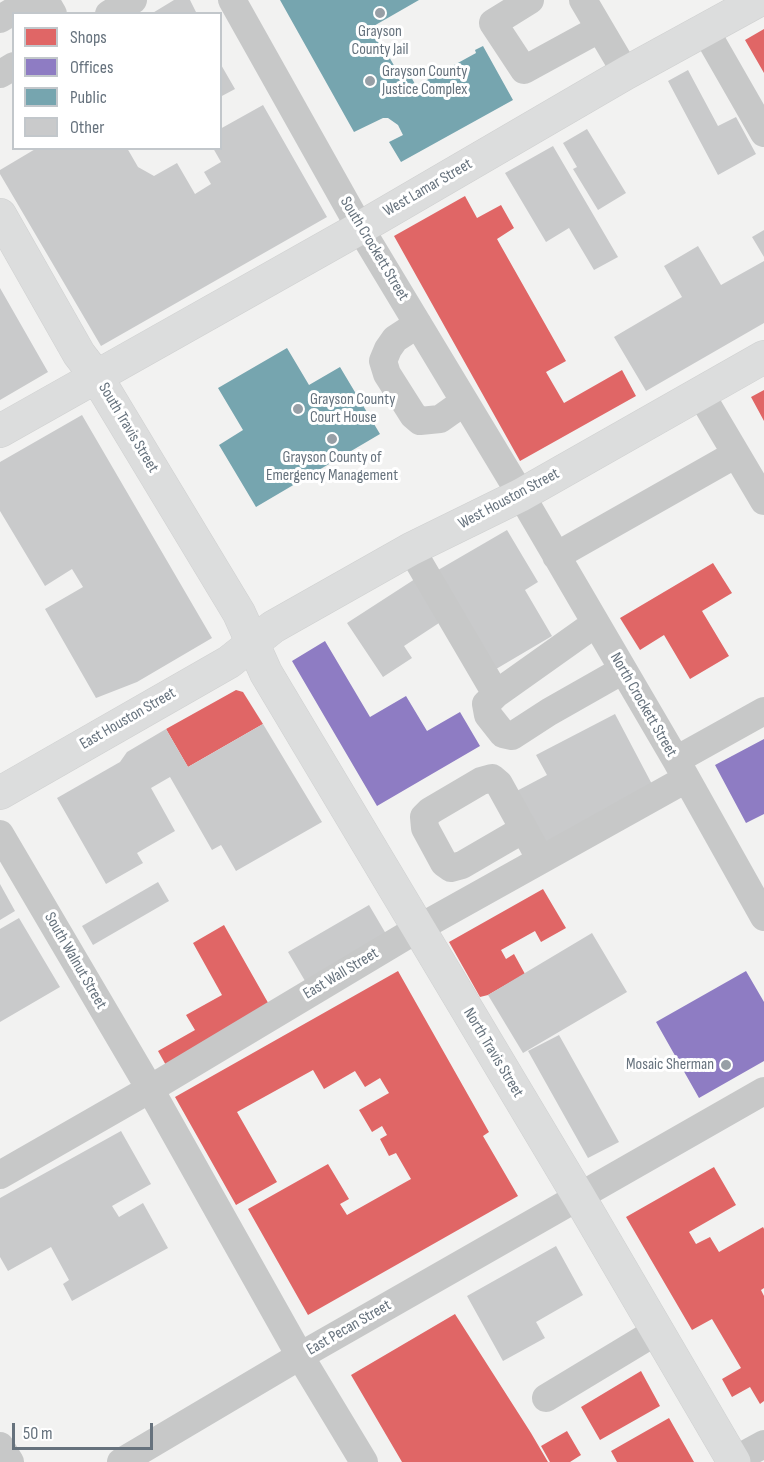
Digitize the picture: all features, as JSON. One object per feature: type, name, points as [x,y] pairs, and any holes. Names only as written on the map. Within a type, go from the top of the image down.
[{"type":"main road","name":"West Lamar Street","points":[[0,432],[360,228],[626,73],[759,0]]},
{"type":"main road","name":"South Travis Street","points":[[0,215],[79,354],[96,376],[239,613],[254,642]]},
{"type":"main road","name":"West Houston Street","points":[[254,642],[273,627],[411,549],[521,495],[764,357]]},
{"type":"main road","name":"East Houston Street","points":[[0,793],[229,662],[254,642]]},
{"type":"main road","name":"North Travis Street","points":[[254,642],[266,673],[579,1197],[733,1462]]},
{"type":"street","points":[[0,19],[32,0]]},
{"type":"street","points":[[111,12],[133,0]]},
{"type":"street","name":"South Crockett Street","points":[[232,0],[360,228],[521,495]]},
{"type":"street","points":[[530,0],[493,23],[524,70],[599,29]]},
{"type":"street","points":[[583,0],[626,73]]},
{"type":"street","points":[[705,30],[764,133]]},
{"type":"street","points":[[418,324],[395,339],[388,349],[383,361],[387,374],[413,415],[420,421],[440,419],[464,402]]},
{"type":"street","points":[[700,393],[764,501]]},
{"type":"street","points":[[556,556],[736,454]]},
{"type":"street","name":"North Crockett Street","points":[[521,495],[764,916]]},
{"type":"street","points":[[411,549],[496,693]]},
{"type":"street","points":[[596,623],[496,693],[486,704],[488,715],[502,734],[512,736],[623,670]]},
{"type":"street","name":"East Wall Street","points":[[3,1167],[150,1089],[419,928],[541,860],[681,770],[764,711]]},
{"type":"street","points":[[524,829],[541,860]]},
{"type":"street","name":"South Walnut Street","points":[[0,834],[150,1089],[300,1356],[364,1462]]},
{"type":"street","name":"East Pecan Street","points":[[121,1462],[300,1356],[764,1091]]},
{"type":"street","points":[[546,1398],[657,1331]]},
{"type":"street","points":[[733,1462],[764,1444]]},
{"type":"street","points":[[0,1446],[10,1462]]},
{"type":"building: Shops","points":[[764,29],[764,73],[745,40]]},
{"type":"building: Shops","points":[[465,196],[477,218],[501,205],[514,228],[497,239],[566,361],[546,372],[564,403],[622,370],[636,396],[520,461],[394,236]]},
{"type":"building: Shops","points":[[764,390],[764,421],[751,397]]},
{"type":"building: Shops","points":[[713,563],[732,593],[702,611],[729,656],[690,679],[664,635],[640,650],[620,618]]},
{"type":"building: Shops","points":[[236,690],[243,692],[263,724],[188,767],[166,729]]},
{"type":"building: Shops","points":[[543,889],[566,928],[541,942],[535,931],[501,950],[506,959],[514,954],[525,974],[488,995],[480,997],[449,942]]},
{"type":"building: Shops","points":[[224,925],[271,1008],[167,1067],[158,1051],[195,1030],[186,1015],[222,995],[193,943]]},
{"type":"building: Shops","points":[[398,971],[489,1132],[483,1136],[518,1196],[308,1315],[248,1209],[328,1164],[349,1199],[340,1204],[347,1215],[411,1179],[396,1153],[389,1156],[380,1139],[387,1135],[382,1126],[372,1132],[359,1110],[389,1093],[380,1078],[365,1087],[355,1071],[324,1089],[313,1070],[237,1112],[277,1182],[236,1205],[175,1097]]},
{"type":"building: Shops","points":[[714,1167],[736,1205],[689,1232],[696,1244],[710,1237],[719,1252],[763,1227],[764,1229],[764,1288],[761,1290],[764,1296],[764,1401],[760,1404],[750,1387],[732,1397],[722,1379],[741,1368],[712,1319],[692,1330],[626,1217]]},
{"type":"building: Shops","points":[[455,1314],[548,1462],[402,1462],[351,1375]]},
{"type":"building: Shops","points":[[641,1371],[660,1406],[600,1440],[581,1407]]},
{"type":"building: Shops","points":[[669,1418],[694,1462],[617,1462],[611,1451]]},
{"type":"building: Shops","points":[[567,1431],[581,1455],[570,1462],[550,1462],[541,1446]]},
{"type":"building: Offices","points":[[325,641],[370,717],[406,696],[427,731],[460,712],[480,746],[377,806],[292,661]]},
{"type":"building: Offices","points":[[764,739],[764,814],[746,823],[715,765]]},
{"type":"building: Offices","points":[[746,971],[764,1002],[764,1061],[699,1098],[656,1022]]},
{"type":"building: Public","name":"Grayson County Justice Complex","points":[[280,0],[419,0],[372,27],[400,76],[408,71],[416,86],[476,53],[475,50],[483,46],[513,100],[401,162],[389,142],[403,135],[398,125],[388,118],[383,118],[354,132]]},
{"type":"building: Public","name":"Grayson County Court House","points":[[287,348],[309,385],[340,367],[380,434],[256,507],[219,445],[243,430],[218,388]]},
{"type":"building: Other","points":[[174,0],[190,0],[196,12],[154,12]]},
{"type":"building: Other","points":[[222,66],[235,89],[222,96]]},
{"type":"building: Other","points":[[688,70],[718,126],[736,117],[756,154],[718,175],[668,81]]},
{"type":"building: Other","points":[[263,105],[327,217],[101,346],[0,174],[0,170],[34,150],[128,150],[138,167],[154,176],[177,163],[195,194],[211,184],[204,172],[221,162],[214,150],[222,150],[222,128]]},
{"type":"building: Other","points":[[587,129],[626,193],[598,210],[573,169],[577,167],[563,143]]},
{"type":"building: Other","points":[[553,146],[618,257],[594,270],[569,228],[546,242],[505,173]]},
{"type":"building: Other","points":[[764,230],[764,257],[752,237]]},
{"type":"building: Other","points":[[698,246],[721,285],[764,261],[764,323],[646,391],[614,337],[682,297],[664,266]]},
{"type":"building: Other","points":[[0,288],[48,372],[0,400]]},
{"type":"building: Other","points":[[82,415],[212,638],[137,682],[96,698],[45,609],[83,587],[72,569],[45,586],[0,511],[0,462]]},
{"type":"building: Other","points":[[507,530],[538,582],[525,590],[552,636],[491,672],[433,573]]},
{"type":"building: Other","points":[[415,579],[442,621],[404,646],[412,658],[383,677],[347,623]]},
{"type":"building: Other","points":[[615,714],[654,788],[540,848],[511,794],[547,775],[536,755]]},
{"type":"building: Other","points":[[263,724],[322,822],[236,871],[221,845],[212,850],[170,777],[151,788],[175,831],[137,853],[143,863],[106,884],[57,798],[120,762],[127,752],[166,729],[188,767]]},
{"type":"building: Other","points":[[158,882],[169,901],[93,945],[82,926]]},
{"type":"building: Other","points":[[0,884],[15,911],[0,920]]},
{"type":"building: Other","points":[[369,905],[389,939],[308,986],[288,952]]},
{"type":"building: Other","points":[[19,918],[60,987],[0,1022],[0,929]]},
{"type":"building: Other","points":[[592,933],[627,992],[523,1053],[488,995]]},
{"type":"building: Other","points":[[559,1035],[619,1142],[588,1158],[528,1051]]},
{"type":"building: Other","points":[[121,1131],[151,1184],[112,1206],[119,1217],[143,1203],[168,1248],[72,1301],[63,1284],[69,1280],[51,1247],[8,1271],[0,1257],[0,1198]]},
{"type":"building: Other","points":[[556,1246],[583,1295],[536,1322],[545,1338],[503,1361],[467,1296]]},
{"type":"place","name":"Grayson County Jail","points":[[380,13]]},
{"type":"place","name":"Grayson County Justice Complex","points":[[370,81]]},
{"type":"place","name":"Grayson County Court House","points":[[298,409]]},
{"type":"place","name":"Grayson County of Emergency Management","points":[[332,439]]},
{"type":"place","name":"Mosaic Sherman","points":[[726,1065]]}]
